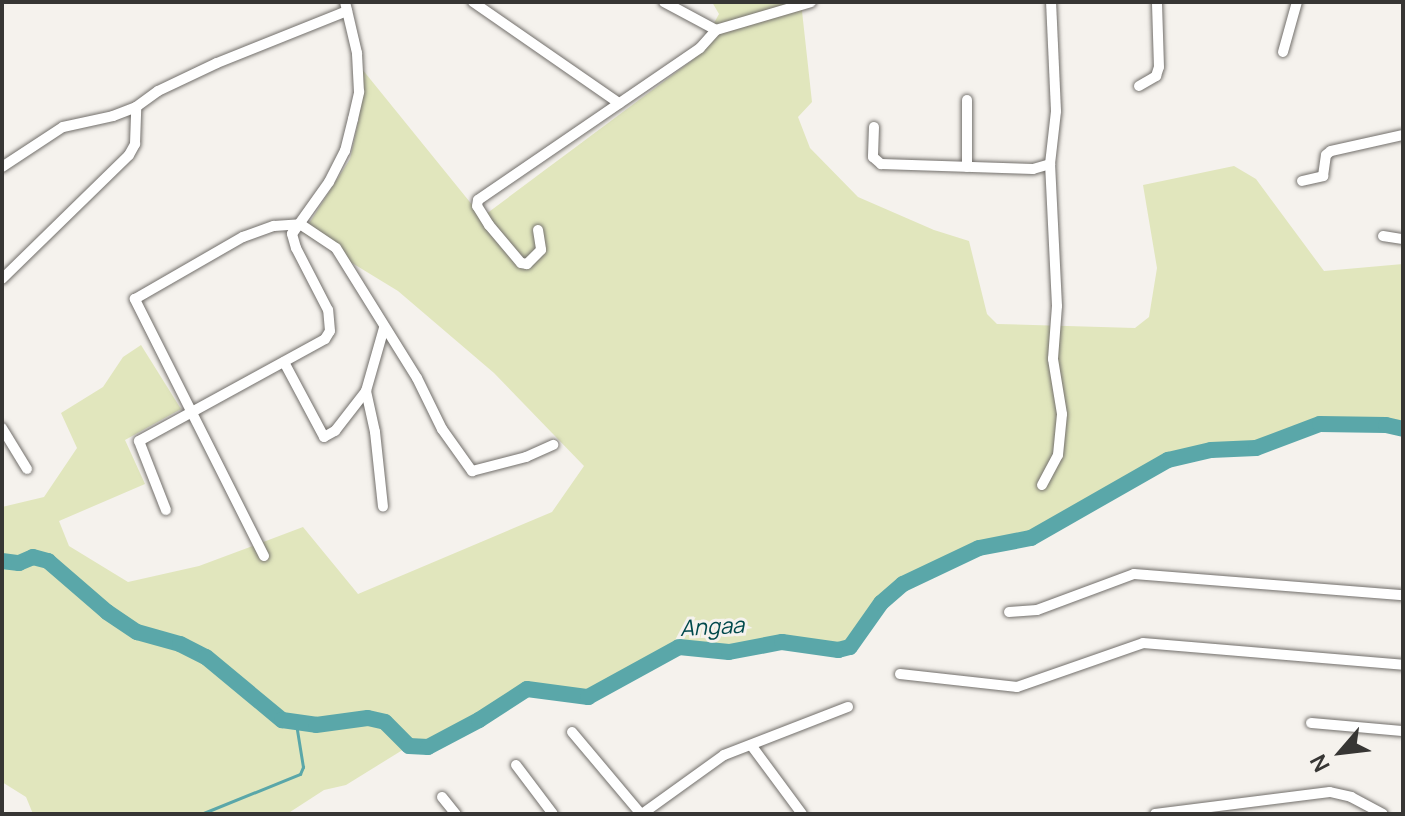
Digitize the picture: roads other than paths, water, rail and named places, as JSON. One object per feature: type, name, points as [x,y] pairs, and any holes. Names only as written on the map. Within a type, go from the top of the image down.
[{"type":"street","points":[[473,2],[619,103]]},
{"type":"street","points":[[664,2],[716,30]]},
{"type":"street","points":[[538,230],[541,250],[527,264],[521,263],[489,225],[477,206],[478,200],[700,48],[716,30],[811,2]]},
{"type":"street","points":[[1042,485],[1058,455],[1062,414],[1053,359],[1057,306],[1050,164],[1056,111],[1051,2]]},
{"type":"street","points":[[1139,86],[1156,76],[1159,67],[1157,2]]},
{"type":"street","points":[[1283,52],[1297,2]]},
{"type":"street","points":[[2,167],[63,127],[136,107],[158,91],[346,6],[357,53],[359,92],[353,119],[345,151],[292,240],[332,324],[325,339],[143,437],[138,444],[166,510]]},
{"type":"street","points":[[967,100],[967,167]]},
{"type":"street","points":[[2,279],[129,155],[135,144],[136,107]]},
{"type":"street","points":[[874,127],[873,157],[881,164],[1033,169],[1050,164]]},
{"type":"street","points":[[1302,181],[1323,176],[1326,155],[1331,151],[1403,135]]},
{"type":"street","points":[[264,556],[135,299],[243,237],[274,226],[300,224],[336,248],[417,378],[442,429],[472,471],[526,457],[553,445]]},
{"type":"street","points":[[1383,236],[1403,239]]},
{"type":"street","points":[[284,362],[324,437],[335,431],[366,391],[384,328]]},
{"type":"street","points":[[366,391],[375,432],[383,507]]},
{"type":"street","points":[[2,428],[27,469]]},
{"type":"street","points":[[1009,612],[1037,610],[1134,574],[1403,595]]},
{"type":"street","points":[[900,674],[1017,687],[1143,643],[1403,665]]},
{"type":"street","points":[[572,732],[642,814],[724,755],[848,707]]},
{"type":"street","points":[[1311,723],[1403,731]]},
{"type":"street","points":[[751,745],[802,814]]},
{"type":"street","points":[[516,765],[553,814]]},
{"type":"street","points":[[1155,814],[1214,811],[1330,792],[1351,797],[1383,814]]},
{"type":"street","points":[[442,797],[456,814]]},
{"type":"waterway","name":"Angaa","points":[[2,561],[19,563],[33,557],[48,561],[107,612],[137,632],[180,644],[206,657],[282,720],[316,725],[368,718],[385,722],[409,746],[428,747],[479,720],[527,689],[588,697],[679,647],[729,652],[782,642],[838,650],[850,647],[881,603],[903,584],[979,548],[1031,538],[1168,460],[1211,450],[1256,448],[1320,424],[1386,425],[1403,429]]},
{"type":"waterway","points":[[201,814],[300,774],[303,767],[296,724]]}]
